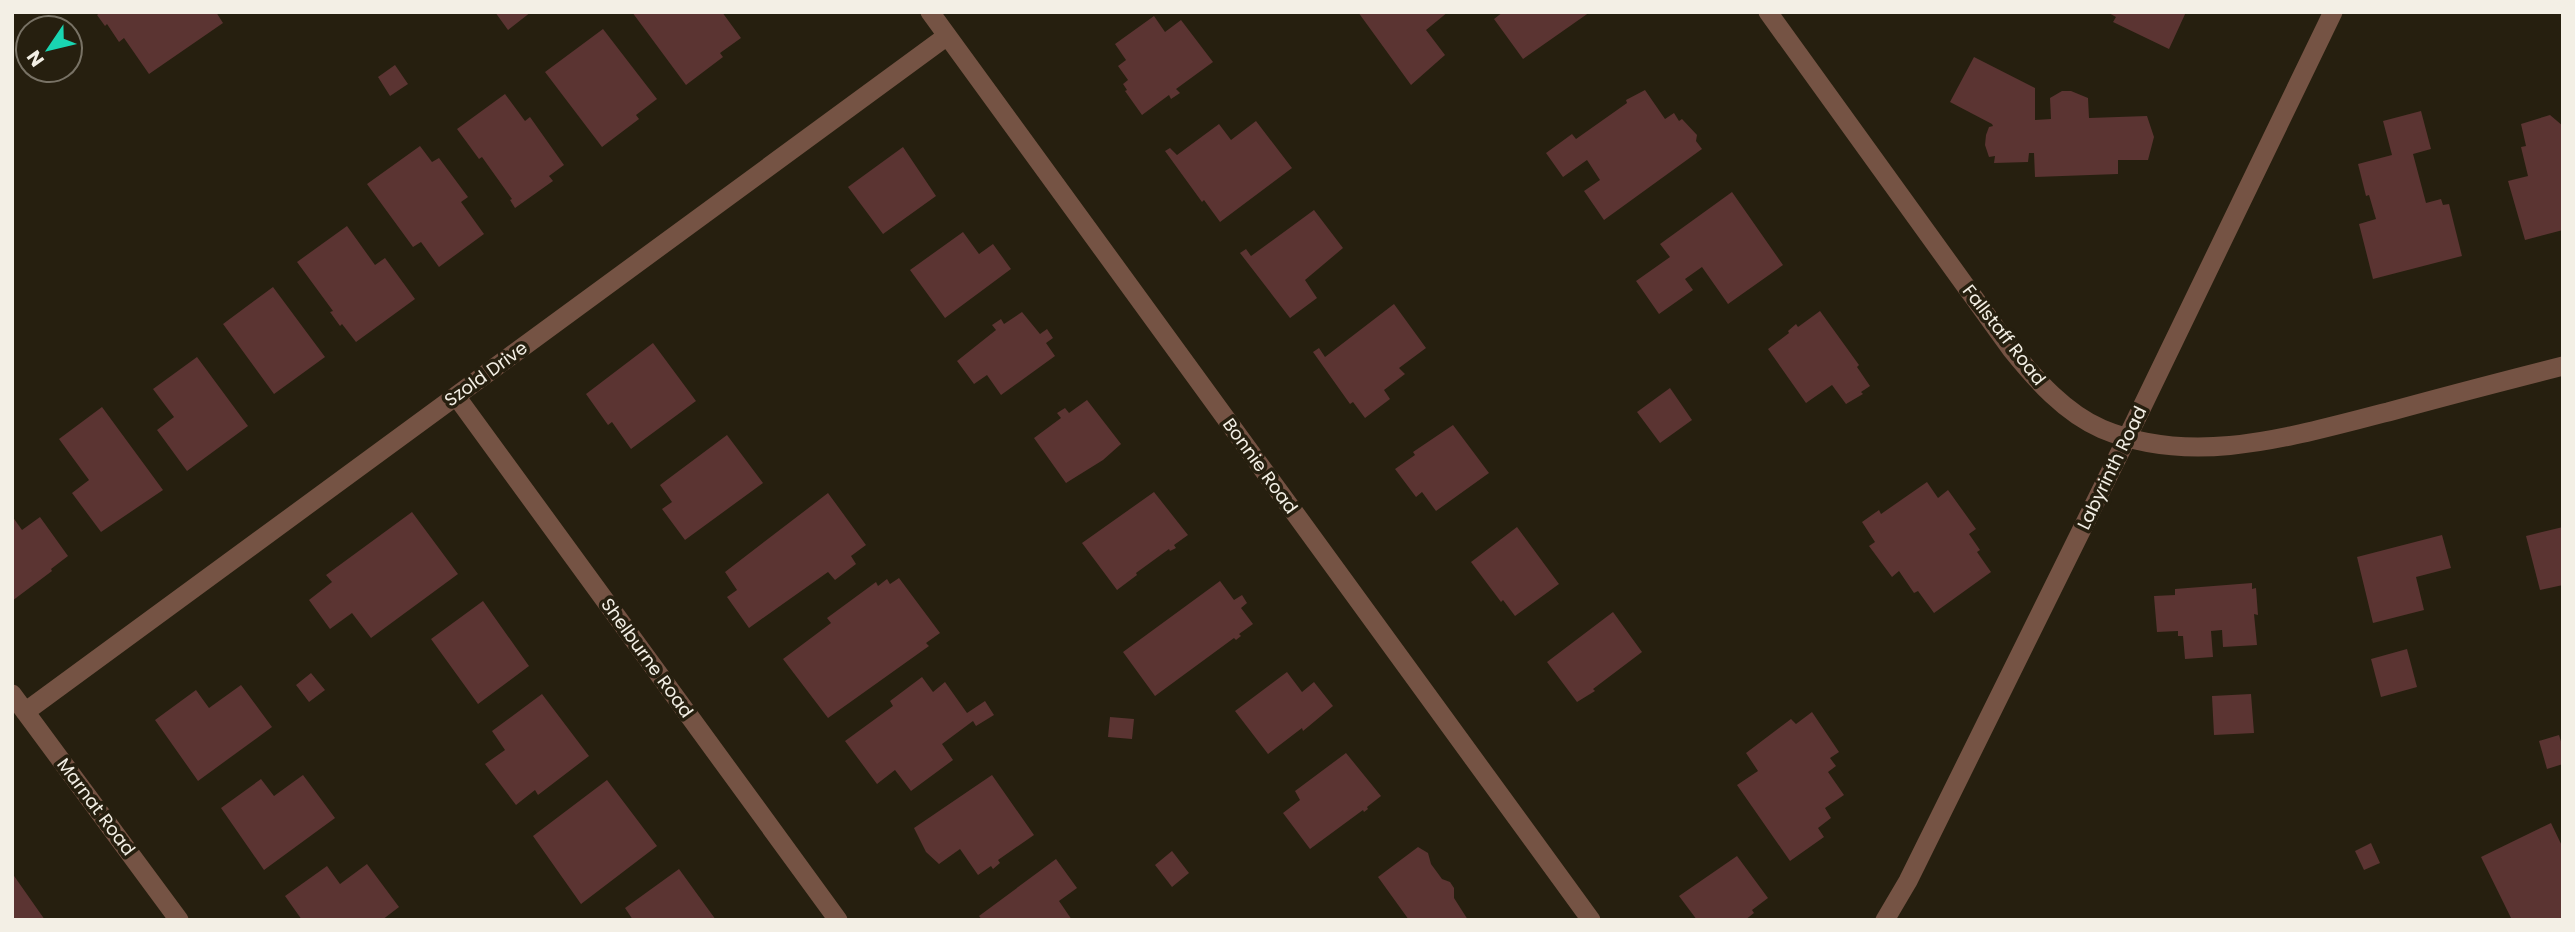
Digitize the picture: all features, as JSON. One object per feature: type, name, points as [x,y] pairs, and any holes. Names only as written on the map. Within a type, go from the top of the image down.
[{"type":"street","name":"Bonnie Road","points":[[930,12],[1591,920]]},
{"type":"street","name":"Fallstaff Road","points":[[1768,12],[2011,349],[2039,383],[2070,409],[2099,428],[2127,438],[2173,447],[2224,447],[2283,439],[2563,366]]},
{"type":"street","name":"Labyrinth Road","points":[[1885,920],[1908,881],[2127,438],[2333,12]]},
{"type":"street","name":"Szold Drive","points":[[25,712],[947,36]]},
{"type":"street","name":"Shelburne Road","points":[[456,396],[838,920]]},
{"type":"street","name":"Marnat Road","points":[[12,694],[179,920]]},
{"type":"building","points":[[101,12],[216,12],[223,23],[149,74],[124,38],[119,42],[107,24],[105,26],[97,15]]},
{"type":"building","points":[[495,12],[531,12],[508,30]]},
{"type":"building","points":[[632,12],[722,12],[741,38],[720,53],[723,57],[686,85]]},
{"type":"building","points":[[1358,12],[1448,12],[1426,30],[1445,55],[1411,85]]},
{"type":"building","points":[[1503,12],[1590,12],[1523,59],[1494,19]]},
{"type":"building","points":[[2107,12],[2186,12],[2169,49],[2113,22],[2116,17]]},
{"type":"building","points":[[1154,16],[1165,32],[1181,20],[1213,62],[1176,89],[1180,93],[1171,99],[1169,95],[1142,115],[1125,91],[1127,90],[1123,84],[1128,80],[1118,66],[1126,60],[1115,44]]},
{"type":"building","points":[[603,29],[657,99],[636,115],[639,119],[602,147],[545,72]]},
{"type":"building","points":[[1974,57],[2035,88],[2035,120],[2051,119],[2050,98],[2062,91],[2071,91],[2088,98],[2089,118],[2147,116],[2154,137],[2148,160],[2118,160],[2118,174],[2035,177],[2034,153],[2029,153],[2028,162],[1994,163],[1995,156],[1989,157],[1985,145],[1986,135],[1992,124],[1950,102]]},
{"type":"building","points":[[395,65],[408,84],[390,96],[378,77]]},
{"type":"building","points":[[1645,90],[1665,119],[1674,113],[1679,121],[1682,119],[1697,135],[1696,141],[1702,149],[1604,220],[1584,191],[1600,180],[1587,160],[1563,177],[1546,153],[1572,134],[1576,139],[1627,103],[1626,100]]},
{"type":"building","points":[[505,94],[525,121],[530,117],[564,165],[549,176],[553,181],[515,208],[510,200],[512,199],[482,157],[479,159],[457,129]]},
{"type":"building","points":[[2421,111],[2431,149],[2413,154],[2426,203],[2441,199],[2443,205],[2449,204],[2462,256],[2373,279],[2359,224],[2376,219],[2369,195],[2366,196],[2358,164],[2392,155],[2383,121]]},
{"type":"building","points":[[2550,115],[2563,126],[2563,230],[2525,240],[2508,181],[2528,176],[2521,147],[2526,146],[2521,124]]},
{"type":"building","points":[[1256,121],[1292,168],[1220,222],[1165,151],[1170,148],[1177,155],[1219,124],[1231,140]]},
{"type":"building","points":[[420,146],[432,162],[439,158],[468,197],[461,202],[484,234],[439,267],[421,242],[413,247],[367,184]]},
{"type":"building","points":[[903,147],[936,196],[883,234],[848,187]]},
{"type":"building","points":[[1732,192],[1783,265],[1728,304],[1702,267],[1685,279],[1693,290],[1659,314],[1636,281],[1670,257],[1660,244]]},
{"type":"building","points":[[1314,210],[1343,248],[1305,280],[1317,298],[1290,318],[1240,253],[1246,249],[1251,256]]},
{"type":"building","points":[[347,226],[375,265],[385,258],[415,299],[356,342],[342,324],[340,326],[330,312],[333,311],[297,262]]},
{"type":"building","points":[[963,232],[979,254],[993,244],[1011,269],[945,318],[910,270]]},
{"type":"building","points":[[273,287],[325,357],[274,394],[223,324]]},
{"type":"building","points":[[1394,304],[1426,348],[1399,368],[1405,374],[1384,390],[1390,399],[1365,418],[1353,402],[1350,404],[1313,352],[1319,348],[1325,357]]},
{"type":"building","points":[[1820,311],[1859,365],[1857,367],[1870,386],[1861,392],[1863,394],[1846,404],[1832,385],[1806,403],[1768,349],[1796,324],[1798,327]]},
{"type":"building","points":[[1022,312],[1040,334],[1047,329],[1053,338],[1046,343],[1055,356],[1001,395],[987,375],[974,384],[957,361],[996,330],[992,325],[1001,319],[1004,324]]},
{"type":"building","points":[[653,343],[696,401],[631,449],[612,422],[608,425],[586,394]]},
{"type":"building","points":[[197,357],[248,426],[187,471],[157,430],[174,417],[153,389]]},
{"type":"building","points":[[1670,388],[1692,420],[1660,443],[1637,412]]},
{"type":"building","points":[[1087,400],[1121,444],[1103,460],[1066,483],[1034,438],[1061,418],[1057,413],[1065,408],[1069,413]]},
{"type":"building","points":[[102,407],[163,490],[101,532],[72,493],[89,480],[59,439]]},
{"type":"building","points":[[1453,425],[1489,473],[1436,511],[1422,492],[1416,497],[1395,469],[1415,455],[1413,452]]},
{"type":"building","points":[[727,435],[763,483],[685,540],[662,509],[672,502],[660,485]]},
{"type":"building","points":[[1927,482],[1938,498],[1948,490],[1976,529],[1969,534],[1991,572],[1934,613],[1918,591],[1914,593],[1899,571],[1892,577],[1869,546],[1875,542],[1862,522],[1879,510],[1881,514]]},
{"type":"building","points":[[1154,492],[1188,535],[1174,545],[1176,548],[1170,551],[1169,549],[1117,590],[1082,543]]},
{"type":"building","points":[[828,493],[866,545],[851,556],[856,564],[835,580],[828,572],[749,628],[727,597],[737,590],[725,572]]},
{"type":"building","points":[[412,512],[458,574],[371,638],[352,613],[330,629],[309,600],[332,582],[326,575]]},
{"type":"building","points":[[12,516],[22,530],[40,517],[68,556],[12,601]]},
{"type":"building","points":[[1517,527],[1559,584],[1515,616],[1471,562]]},
{"type":"building","points":[[2563,527],[2563,585],[2540,590],[2526,536]]},
{"type":"building","points":[[2442,535],[2451,568],[2416,577],[2424,610],[2373,623],[2357,557]]},
{"type":"building","points":[[899,578],[940,633],[926,643],[929,646],[828,718],[783,659],[831,623],[827,618],[876,582],[878,586],[887,579],[890,584]]},
{"type":"building","points":[[1220,581],[1234,600],[1242,595],[1247,603],[1241,608],[1253,624],[1239,634],[1241,636],[1236,640],[1234,638],[1155,696],[1123,652]]},
{"type":"building","points":[[2252,583],[2252,589],[2256,588],[2258,615],[2254,614],[2257,645],[2223,647],[2222,630],[2211,631],[2213,657],[2185,659],[2183,636],[2178,636],[2178,631],[2157,632],[2154,596],[2175,595],[2175,589]]},
{"type":"building","points":[[483,601],[529,666],[478,704],[431,639]]},
{"type":"building","points":[[1613,612],[1642,652],[1593,689],[1595,691],[1577,702],[1547,662]]},
{"type":"building","points":[[2407,649],[2417,687],[2381,697],[2371,659]]},
{"type":"building","points":[[1287,672],[1302,692],[1314,682],[1333,706],[1303,731],[1302,728],[1268,754],[1235,711]]},
{"type":"building","points":[[311,673],[325,690],[309,702],[296,685]]},
{"type":"building","points":[[922,677],[933,692],[945,682],[967,713],[985,701],[994,715],[976,726],[973,721],[942,744],[953,760],[911,791],[895,770],[877,784],[845,741],[893,706],[890,701]]},
{"type":"building","points":[[241,685],[272,727],[198,781],[155,720],[196,690],[209,708]]},
{"type":"building","points":[[542,694],[589,756],[538,795],[535,790],[516,805],[485,764],[505,750],[492,731]]},
{"type":"building","points":[[2251,694],[2254,733],[2214,735],[2212,696]]},
{"type":"building","points":[[1812,712],[1839,752],[1830,758],[1836,766],[1828,772],[1844,795],[1825,808],[1831,818],[1818,828],[1824,837],[1790,861],[1737,785],[1758,771],[1746,753],[1791,719],[1796,724]]},
{"type":"building","points":[[1110,717],[1134,719],[1132,739],[1108,737]]},
{"type":"building","points":[[2559,735],[2563,748],[2563,764],[2547,769],[2539,741]]},
{"type":"building","points":[[1346,753],[1381,796],[1364,812],[1363,810],[1310,849],[1283,813],[1300,800],[1295,791]]},
{"type":"building","points":[[303,775],[335,818],[264,870],[221,808],[261,779],[274,796]]},
{"type":"building","points":[[992,775],[1034,835],[998,860],[1000,863],[993,869],[991,866],[978,875],[960,849],[939,864],[926,852],[914,828]]},
{"type":"building","points":[[607,780],[657,846],[581,904],[533,836]]},
{"type":"building","points":[[2551,823],[2563,848],[2563,920],[2512,920],[2481,857]]},
{"type":"building","points":[[2371,843],[2380,863],[2364,870],[2355,851]]},
{"type":"building","points":[[1418,847],[1428,853],[1431,864],[1442,879],[1450,882],[1454,888],[1454,898],[1468,920],[1409,920],[1378,877]]},
{"type":"building","points":[[1172,851],[1189,873],[1172,887],[1155,865]]},
{"type":"building","points":[[1737,856],[1768,898],[1752,910],[1754,913],[1745,920],[1697,920],[1679,896]]},
{"type":"building","points":[[1056,859],[1077,888],[1059,901],[1072,920],[982,920],[979,916]]},
{"type":"building","points":[[367,864],[399,907],[382,920],[302,920],[285,896],[327,866],[340,884]]},
{"type":"building","points":[[679,869],[716,920],[633,920],[625,908]]},
{"type":"building","points":[[12,873],[45,920],[12,920]]}]
